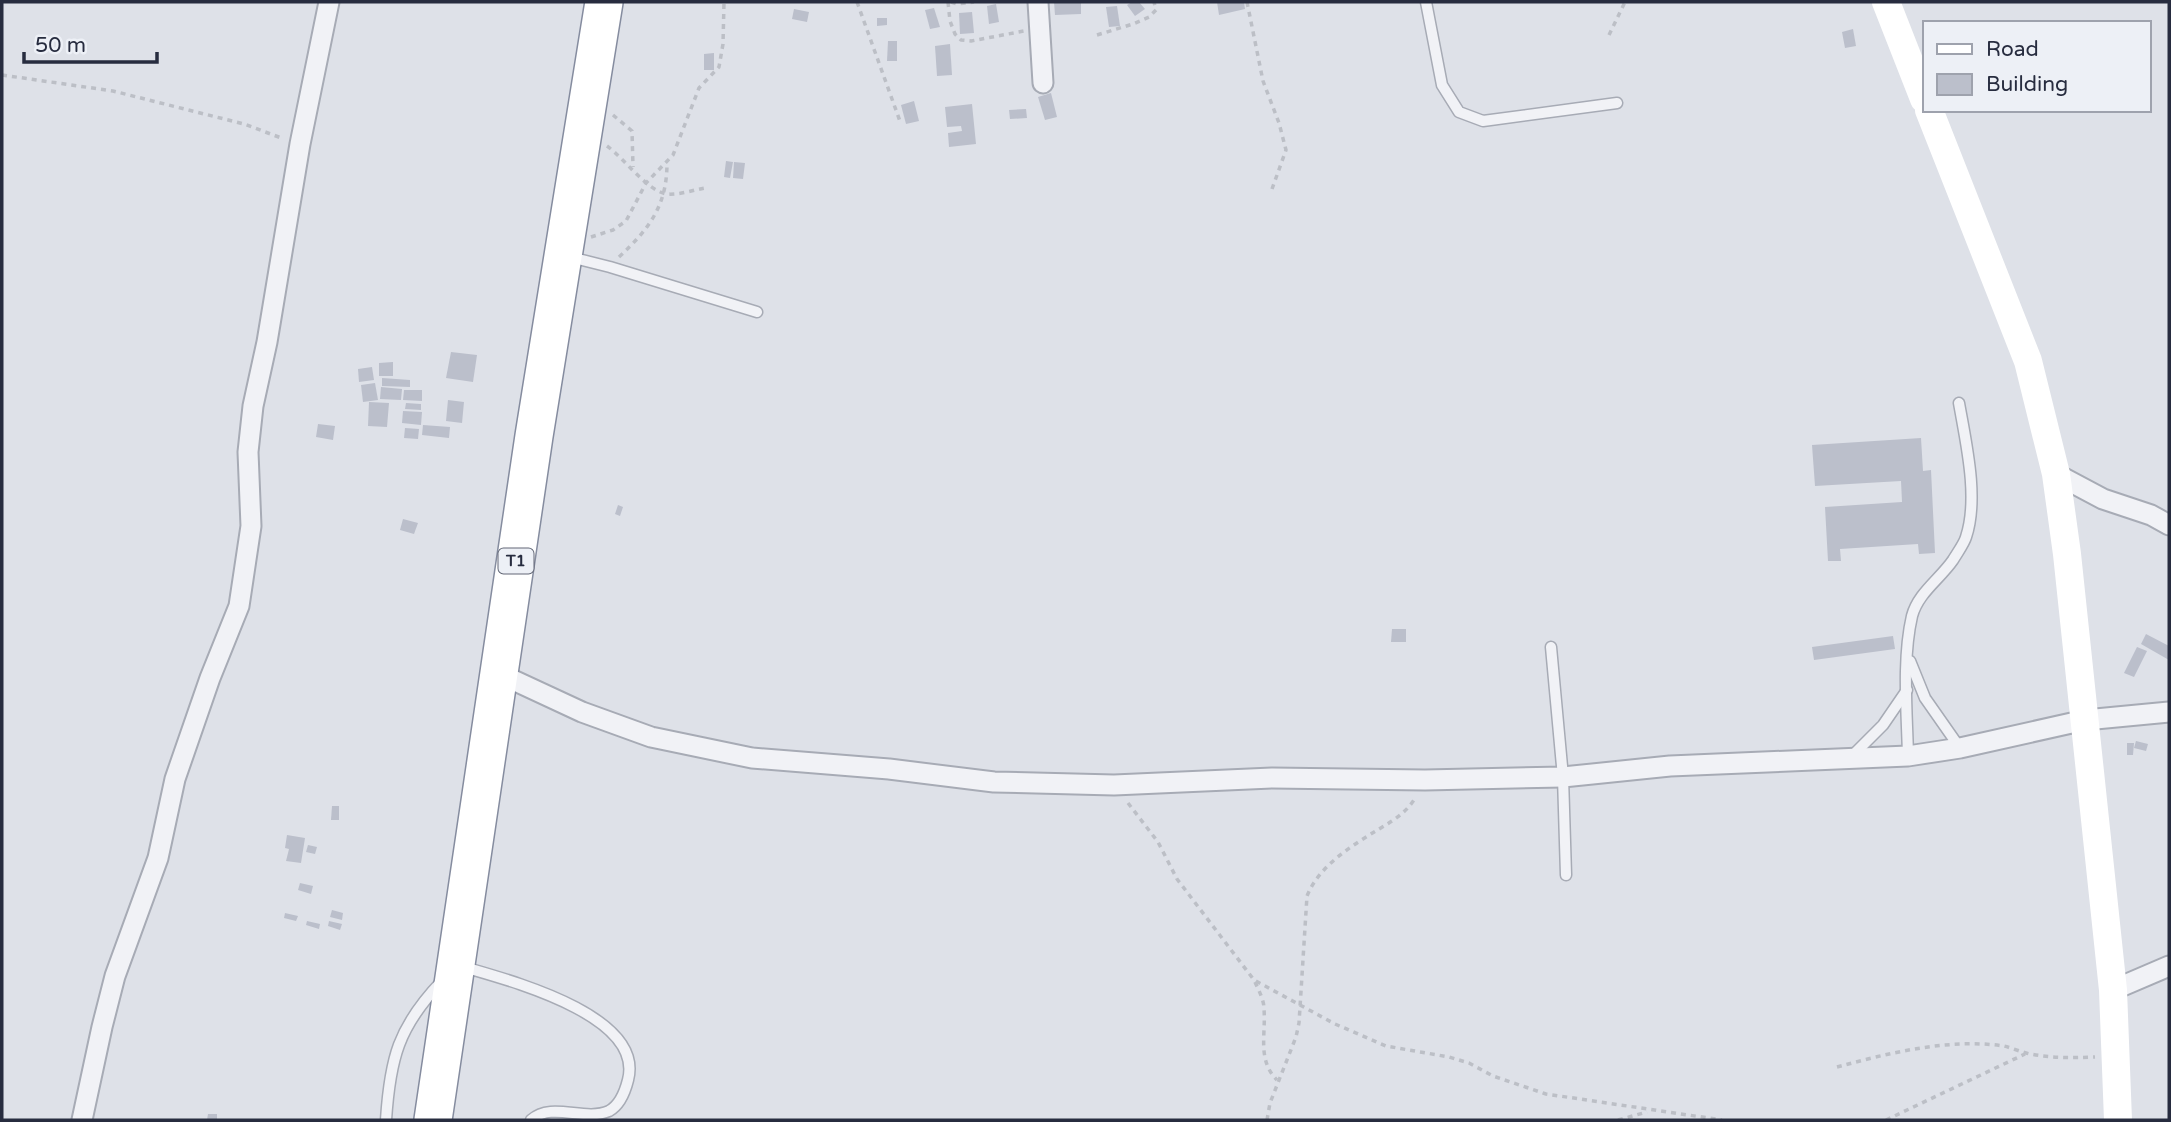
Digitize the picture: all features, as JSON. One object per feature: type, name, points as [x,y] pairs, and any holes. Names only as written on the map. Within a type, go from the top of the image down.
[{"type":"highway","name":"T1","points":[[433,1120],[498,673],[604,2]]},
{"type":"street","points":[[82,1120],[112,989],[158,858],[175,779],[239,606],[251,526],[248,452],[253,405],[267,342],[300,144],[329,2]]},
{"type":"street","points":[[1038,2],[1043,83]]},
{"type":"street","points":[[1889,2],[1923,96]]},
{"type":"street","points":[[1930,112],[2028,361],[2056,474],[2067,554],[2113,990],[2118,1120]]},
{"type":"street","points":[[2056,474],[2103,499],[2151,515],[2169,525]]},
{"type":"street","points":[[498,673],[582,712],[651,737],[752,758],[889,769],[994,782],[1114,785],[1272,778],[1425,780],[1563,777],[1671,766],[1908,756],[1960,748],[2085,720],[2169,712]]},
{"type":"street","points":[[2113,990],[2169,966]]},
{"type":"lane","points":[[1426,2],[1442,85],[1459,112],[1483,121],[1617,103]]},
{"type":"lane","points":[[564,248],[610,267],[757,312]]},
{"type":"lane","points":[[1908,756],[1908,658],[1913,614],[1930,584],[1951,562],[1966,537],[1971,500],[1968,458],[1959,403]]},
{"type":"lane","points":[[1551,647],[1563,777],[1566,875]]},
{"type":"lane","points":[[1908,658],[1925,698],[1960,748]]},
{"type":"lane","points":[[1849,759],[1883,725],[1907,690]]},
{"type":"lane","points":[[386,1120],[389,1076],[398,1044],[416,1011],[456,965],[548,995],[591,1016],[614,1034],[627,1053],[629,1076],[623,1097],[609,1111],[589,1116],[550,1112],[531,1120]]},
{"type":"path","points":[[564,248],[613,230],[626,220],[646,183],[667,163],[679,142],[699,88],[719,67],[723,44],[724,2]]},
{"type":"path","points":[[857,2],[901,124]]},
{"type":"path","points":[[974,2],[950,2],[950,20],[955,34],[961,40],[971,41],[1040,28]]},
{"type":"path","points":[[1097,35],[1149,17],[1156,10],[1154,2]]},
{"type":"path","points":[[1247,2],[1264,81],[1286,150],[1272,189]]},
{"type":"path","points":[[1609,35],[1625,2]]},
{"type":"path","points":[[2,75],[113,91],[244,124],[300,144]]},
{"type":"path","points":[[590,86],[605,106],[632,131],[632,167]]},
{"type":"path","points":[[583,128],[632,167],[646,183],[665,194],[705,188]]},
{"type":"path","points":[[610,267],[659,210],[665,194],[667,163]]},
{"type":"path","points":[[1267,1120],[1277,1080],[1296,1037],[1307,896],[1312,883],[1337,857],[1397,820],[1410,807],[1425,780]]},
{"type":"path","points":[[1114,785],[1158,842],[1177,879],[1254,980],[1264,1007],[1263,1052],[1266,1067],[1277,1080]]},
{"type":"path","points":[[1254,980],[1335,1024],[1386,1046],[1469,1063],[1493,1076],[1546,1094],[1722,1120]]},
{"type":"path","points":[[1837,1067],[1910,1051],[1965,1044],[2004,1046],[2060,1059],[2114,1055]]},
{"type":"path","points":[[1886,1120],[2027,1053]]},
{"type":"path","points":[[1618,1120],[1649,1111]]},
{"type":"building","points":[[1054,2],[1081,2],[1081,14],[1055,15]]},
{"type":"building","points":[[1139,2],[1145,9],[1135,16],[1127,5]]},
{"type":"building","points":[[1217,2],[1244,2],[1245,9],[1219,15]]},
{"type":"building","points":[[996,4],[999,22],[989,24],[987,6]]},
{"type":"building","points":[[1117,6],[1120,26],[1109,27],[1106,7]]},
{"type":"building","points":[[934,8],[940,27],[930,29],[925,10]]},
{"type":"building","points":[[794,9],[809,12],[807,22],[792,19]]},
{"type":"building","points":[[972,12],[974,33],[960,34],[959,13]]},
{"type":"building","points":[[877,18],[887,18],[887,25],[877,26]]},
{"type":"building","points":[[1853,29],[1856,46],[1845,48],[1842,32]]},
{"type":"building","points":[[888,41],[897,41],[897,61],[887,61]]},
{"type":"building","points":[[950,44],[952,75],[937,76],[935,46]]},
{"type":"building","points":[[714,53],[714,70],[704,70],[704,54]]},
{"type":"building","points":[[1051,93],[1057,117],[1045,120],[1038,97]]},
{"type":"building","points":[[914,101],[919,121],[906,124],[901,105]]},
{"type":"building","points":[[972,104],[976,144],[949,147],[948,133],[962,131],[961,126],[947,127],[945,107]]},
{"type":"building","points":[[1026,109],[1027,118],[1010,119],[1009,110]]},
{"type":"building","points":[[726,161],[733,162],[730,178],[724,177]]},
{"type":"building","points":[[734,162],[745,163],[743,179],[733,178]]},
{"type":"building","points":[[451,352],[477,355],[473,382],[446,378]]},
{"type":"building","points":[[393,362],[393,376],[379,376],[379,363]]},
{"type":"building","points":[[372,367],[374,380],[359,382],[358,369]]},
{"type":"building","points":[[382,378],[410,380],[410,387],[382,386]]},
{"type":"building","points":[[375,383],[378,400],[363,402],[361,385]]},
{"type":"building","points":[[381,387],[402,389],[401,400],[380,399]]},
{"type":"building","points":[[404,390],[422,390],[422,401],[403,400]]},
{"type":"building","points":[[448,400],[464,402],[462,423],[446,421]]},
{"type":"building","points":[[369,402],[389,403],[387,427],[368,426]]},
{"type":"building","points":[[406,403],[421,404],[421,410],[405,409]]},
{"type":"building","points":[[403,411],[422,412],[421,425],[402,423]]},
{"type":"building","points":[[318,424],[335,426],[333,440],[316,437]]},
{"type":"building","points":[[423,425],[450,427],[449,438],[422,435]]},
{"type":"building","points":[[405,428],[419,429],[418,439],[404,438]]},
{"type":"building","points":[[1921,438],[1923,471],[1931,470],[1935,553],[1919,554],[1918,544],[1840,549],[1841,561],[1828,561],[1825,507],[1902,502],[1901,481],[1815,486],[1812,445]]},
{"type":"building","points":[[618,505],[623,507],[620,516],[615,514]]},
{"type":"building","points":[[403,519],[418,523],[414,534],[400,530]]},
{"type":"building","points":[[1392,629],[1406,629],[1406,642],[1391,642]]},
{"type":"building","points":[[2146,634],[2169,646],[2169,660],[2141,644]]},
{"type":"building","points":[[1893,636],[1895,649],[1814,660],[1812,647]]},
{"type":"building","points":[[2137,647],[2147,651],[2134,677],[2124,673]]},
{"type":"building","points":[[2136,741],[2148,744],[2146,751],[2134,748]]},
{"type":"building","points":[[2127,743],[2134,743],[2133,755],[2127,755]]},
{"type":"building","points":[[332,806],[339,806],[339,820],[331,820]]},
{"type":"building","points":[[287,835],[305,838],[301,863],[286,861],[289,849],[285,848]]},
{"type":"building","points":[[308,845],[317,847],[315,854],[306,852]]},
{"type":"building","points":[[300,883],[313,886],[311,894],[298,890]]},
{"type":"building","points":[[332,910],[343,913],[342,920],[330,917]]},
{"type":"building","points":[[285,913],[298,916],[296,921],[284,918]]},
{"type":"building","points":[[307,921],[320,924],[319,929],[306,925]]},
{"type":"building","points":[[329,921],[342,924],[340,930],[328,926]]},
{"type":"building","points":[[208,1114],[217,1114],[217,1120],[207,1120]]}]
